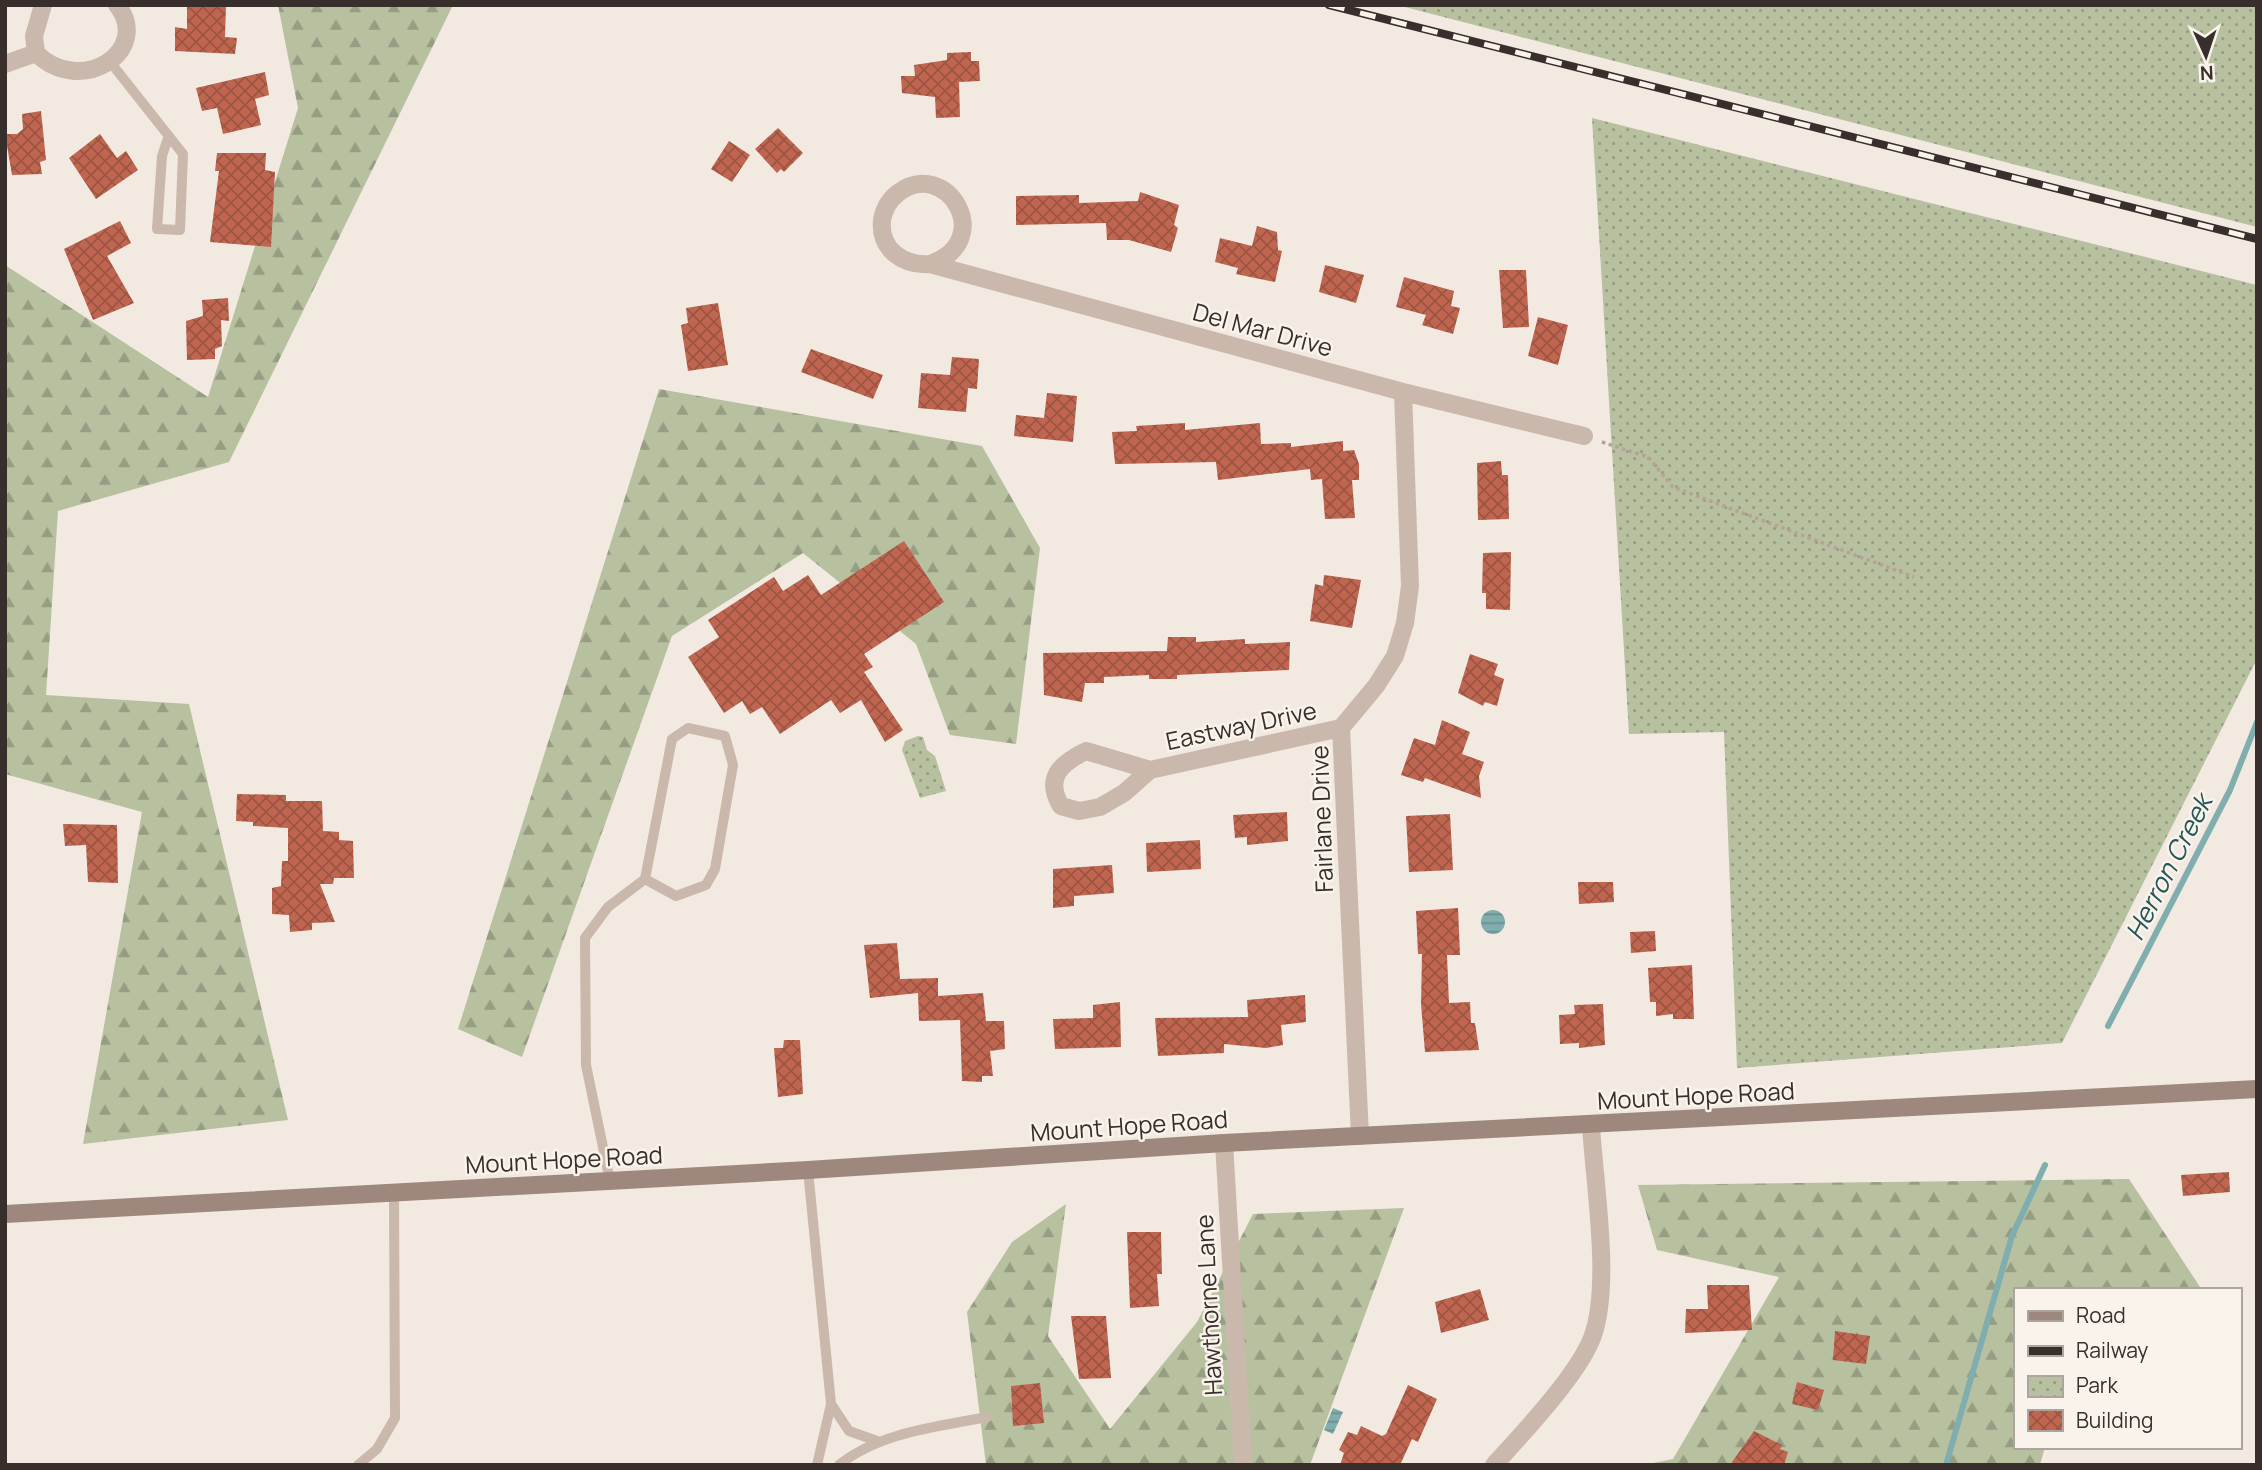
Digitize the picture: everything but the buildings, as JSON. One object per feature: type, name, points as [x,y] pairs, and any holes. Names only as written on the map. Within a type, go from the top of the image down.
[{"type":"street","points":[[43,5],[34,36],[36,53],[59,69],[78,72],[111,63],[123,42],[123,13],[117,5]]},
{"type":"street","points":[[5,64],[36,53]]},
{"type":"street","name":"Del Mar Drive","points":[[930,264],[950,254],[958,245],[963,223],[956,201],[948,193],[938,187],[915,185],[904,188],[887,204],[882,226],[889,248],[907,262],[930,264],[1402,392],[1584,436]]},
{"type":"street","name":"Fairlane Drive","points":[[1360,1136],[1341,728],[1376,686],[1395,656],[1405,623],[1410,586],[1402,392]]},
{"type":"street","name":"Eastway Drive","points":[[1150,770],[1124,793],[1100,807],[1079,811],[1061,806],[1054,795],[1055,773],[1063,762],[1086,751],[1150,770],[1341,728]]},
{"type":"street","name":"Mount Hope Road","points":[[5,1214],[808,1170],[1224,1143],[2257,1089]]},
{"type":"street","points":[[1494,1465],[1537,1417],[1578,1361],[1596,1325],[1600,1270],[1591,1125]]},
{"type":"street","name":"Hawthorne Lane","points":[[1224,1143],[1242,1465]]},
{"type":"lane","points":[[111,63],[183,154],[180,230],[157,229],[162,156],[168,138]]},
{"type":"lane","points":[[610,1181],[586,1065],[585,938],[608,907],[645,879],[672,739],[688,728],[725,736],[733,765],[715,869],[706,885],[676,896],[645,879]]},
{"type":"lane","points":[[808,1170],[831,1404],[817,1465]]},
{"type":"lane","points":[[358,1465],[377,1449],[396,1418],[394,1193]]},
{"type":"lane","points":[[831,1404],[849,1431],[880,1442]]},
{"type":"lane","points":[[839,1465],[863,1449],[905,1433],[987,1417]]},
{"type":"path","points":[[1584,436],[1648,457],[1673,487],[1914,577]]},
{"type":"green space","points":[[278,5],[453,5],[229,462],[58,511],[46,695],[189,704],[288,1120],[83,1144],[142,812],[5,774],[5,265],[208,397],[298,108]]},
{"type":"green space","points":[[1397,5],[2257,5],[2257,227]]},
{"type":"green space","points":[[1592,118],[2257,285],[2257,659],[2062,1043],[1737,1068],[1724,732],[1629,734]]},
{"type":"green space","points":[[659,389],[982,446],[1040,548],[1016,744],[950,735],[916,644],[803,553],[672,636],[522,1057],[458,1029]]},
{"type":"green space","points":[[923,737],[927,750],[935,756],[946,791],[920,798],[902,750],[905,741]]},
{"type":"green space","points":[[2129,1179],[2201,1288],[2014,1288],[2014,1449],[2044,1449],[2040,1465],[1643,1465],[1673,1459],[1779,1277],[1657,1250],[1638,1185]]},
{"type":"green space","points":[[1066,1204],[1048,1336],[1110,1429],[1197,1322],[1253,1214],[1404,1208],[1310,1465],[986,1465],[967,1312],[1012,1242]]},
{"type":"water","points":[[1493,910],[1502,913],[1505,922],[1502,931],[1493,934],[1484,931],[1481,922],[1484,913]]},
{"type":"water","points":[[1333,1408],[1343,1412],[1333,1434],[1324,1430]]},
{"type":"waterway","name":"Herron Creek","points":[[2108,1026],[2230,790],[2257,722]]},
{"type":"waterway","name":"Herron Creek","points":[[1946,1465],[2012,1236],[2045,1165]]},
{"type":"railway","points":[[1329,5],[2257,239]]}]
